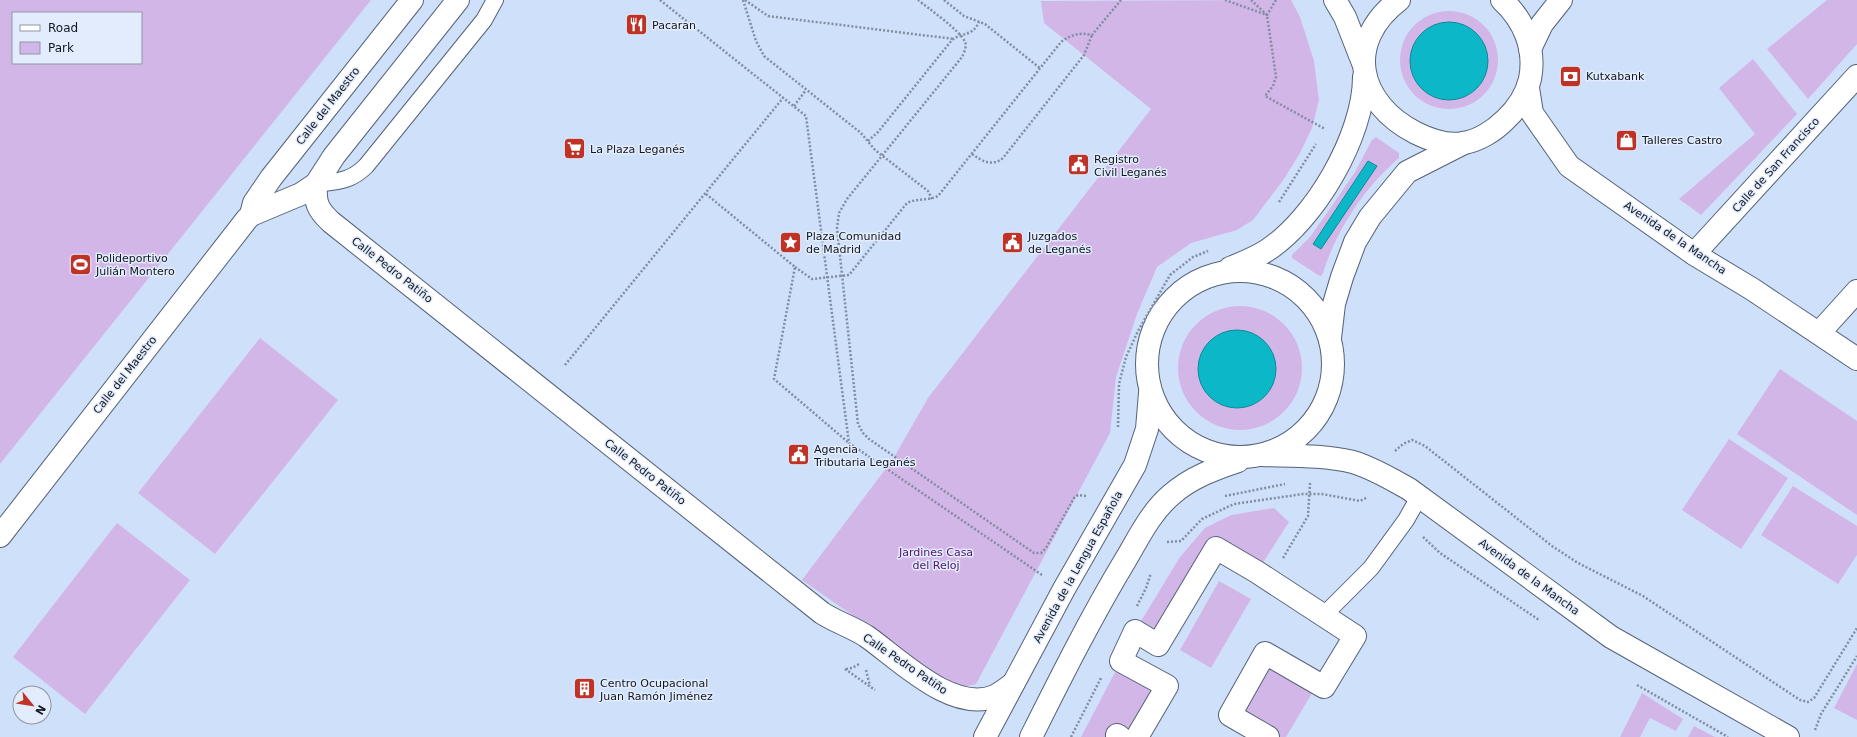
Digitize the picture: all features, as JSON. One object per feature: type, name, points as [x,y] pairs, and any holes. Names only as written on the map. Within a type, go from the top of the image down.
[{"type":"main road","name":"Calle del Maestro","points":[[0,536],[251,215],[254,203],[271,178],[412,0]]},
{"type":"main road","name":"Calle del Maestro","points":[[251,215],[301,194],[316,184],[334,156],[458,0]]},
{"type":"main road","points":[[1335,0],[1345,17],[1374,98],[1381,107],[1408,129],[1448,144],[1464,144]]},
{"type":"main road","points":[[1150,390],[1146,365],[1149,349],[1161,318],[1173,302],[1191,285],[1205,277],[1220,273],[1267,251],[1294,228],[1322,190],[1350,142],[1356,126],[1364,93],[1363,68],[1367,42],[1387,9],[1399,0]]},
{"type":"main road","points":[[1031,737],[1097,609],[1144,529],[1161,504],[1182,485],[1216,468],[1284,446],[1300,434],[1319,413],[1331,373],[1330,343],[1334,304],[1355,242],[1370,217],[1407,172],[1488,134],[1499,126],[1521,103],[1528,88],[1530,75],[1530,49],[1527,36],[1521,22],[1513,10],[1502,0]]},
{"type":"main road","points":[[1530,49],[1542,24],[1561,0]]},
{"type":"main road","name":"Calle de San Francisco","points":[[1694,254],[1857,76]]},
{"type":"main road","name":"Avenida de la Mancha","points":[[1528,88],[1532,113],[1569,166],[1694,254],[1752,289],[1857,359]]},
{"type":"main road","name":"Calle Pedro Patiño","points":[[316,184],[316,204],[321,213],[331,222],[822,613],[865,636],[914,672],[951,695],[974,699],[994,696],[1013,684]]},
{"type":"main road","points":[[1220,273],[1252,271],[1271,276],[1300,291],[1320,315],[1330,343]]},
{"type":"main road","points":[[1818,333],[1857,290]]},
{"type":"main road","name":"Avenida de la Mancha","points":[[1150,390],[1156,406],[1166,422],[1177,434],[1196,447],[1212,455],[1227,459],[1253,457],[1311,457],[1353,462],[1382,474],[1419,496],[1611,637],[1788,737]]},
{"type":"main road","name":"Avenida de la Lengua Española","points":[[985,737],[1097,530],[1135,465],[1147,428],[1150,390]]},
{"type":"main road","points":[[1137,737],[1167,686],[1121,661],[1135,630],[1158,645],[1216,548],[1269,580],[1355,636],[1324,687],[1266,653],[1230,715],[1268,737]]},
{"type":"main road","points":[[1116,737],[1117,735],[1120,737]]},
{"type":"lane","name":"Calle del Maestro","points":[[316,184],[346,181],[366,166],[484,20],[495,0]]},
{"type":"lane","points":[[1324,616],[1375,564],[1406,520],[1419,496]]},
{"type":"path","points":[[660,0],[806,116],[849,443]]},
{"type":"path","points":[[744,0],[768,16],[954,39]]},
{"type":"path","points":[[744,0],[761,53],[861,133],[882,155],[928,191],[932,199]]},
{"type":"path","points":[[918,0],[961,36],[966,42],[965,52],[847,199],[840,213],[837,228],[860,429],[866,436],[1034,553],[1041,553],[1046,548],[1074,498],[1082,495],[1089,497]]},
{"type":"path","points":[[944,0],[964,16],[979,22],[1041,69]]},
{"type":"path","points":[[972,154],[988,162],[994,162],[1003,158],[1084,55],[1092,35],[1122,0]]},
{"type":"path","points":[[1225,0],[1267,15]]},
{"type":"path","points":[[1251,0],[1267,15],[1276,77],[1273,86],[1265,96],[1326,129],[1322,136]]},
{"type":"path","points":[[1267,15],[1276,0]]},
{"type":"path","points":[[868,141],[878,132],[954,39],[974,30],[979,22]]},
{"type":"path","points":[[706,194],[795,267],[812,279],[849,275],[907,203],[912,200],[932,199],[938,196],[1067,36],[1077,34],[1092,35]]},
{"type":"path","points":[[794,106],[806,90]]},
{"type":"path","points":[[566,365],[783,98]]},
{"type":"path","points":[[1276,205],[1318,142]]},
{"type":"path","points":[[1117,431],[1119,384],[1126,357],[1138,331],[1170,275],[1193,257],[1213,250]]},
{"type":"path","points":[[795,267],[774,378],[849,443],[1044,576],[1046,573]]},
{"type":"path","points":[[1392,455],[1403,444],[1412,440],[1425,446],[1552,546],[1578,563],[1636,592],[1793,697],[1804,702],[1814,698],[1857,628]]},
{"type":"path","points":[[1269,580],[1305,521],[1309,510],[1310,480]]},
{"type":"path","points":[[1086,502],[1092,490]]},
{"type":"path","points":[[1144,529],[1161,540],[1176,542],[1184,538],[1202,519],[1222,509],[1250,501],[1309,494],[1335,495],[1360,501],[1365,500],[1371,493]]},
{"type":"path","points":[[1815,730],[1821,714],[1857,656]]},
{"type":"path","points":[[864,661],[852,668],[845,669],[875,690]]},
{"type":"path","points":[[865,666],[870,686]]},
{"type":"green space","name":"Polideportivo Julián Montero","points":[[0,0],[371,0],[0,464]]},
{"type":"green space","name":"Jardines Casa del Reloj","points":[[1291,0],[1300,17],[1314,61],[1319,100],[1312,128],[1300,153],[1284,179],[1253,220],[1237,230],[1191,243],[1157,267],[1137,314],[1116,377],[1110,433],[976,684],[964,687],[941,677],[802,580],[893,459],[928,398],[1151,109],[1044,23],[1041,1]]},
{"type":"green space","points":[[1827,0],[1857,0],[1857,44],[1808,99],[1767,49]]},
{"type":"green space","points":[[1449,11],[1468,15],[1484,25],[1494,41],[1498,60],[1494,79],[1484,95],[1468,105],[1449,109],[1430,105],[1414,95],[1404,79],[1400,60],[1404,41],[1414,25],[1430,15]]},
{"type":"green space","points":[[1753,59],[1797,114],[1701,215],[1679,199],[1755,134],[1719,88]]},
{"type":"green space","points":[[1376,137],[1399,153],[1399,158],[1374,182],[1353,210],[1336,241],[1323,273],[1321,276],[1318,275],[1292,258],[1292,255],[1310,237],[1327,213],[1355,172],[1372,140]],"holes":[[[1368,161],[1376,166],[1321,249],[1313,243]]]},
{"type":"green space","points":[[1240,306],[1264,311],[1283,325],[1297,344],[1302,368],[1297,392],[1283,411],[1264,425],[1240,430],[1216,425],[1197,411],[1183,392],[1178,368],[1183,344],[1197,325],[1216,311]]},
{"type":"green space","points":[[260,338],[338,400],[215,554],[138,493]]},
{"type":"green space","points":[[1780,369],[1857,421],[1857,515],[1737,434]]},
{"type":"green space","points":[[1729,439],[1788,478],[1741,549],[1682,510]]},
{"type":"green space","points":[[1793,486],[1857,526],[1857,555],[1838,584],[1761,535]]},
{"type":"green space","points":[[1274,508],[1289,522],[1257,572],[1216,548],[1158,645],[1135,631],[1180,557],[1205,528],[1231,515]]},
{"type":"green space","points":[[117,523],[190,580],[85,714],[52,688],[52,685],[48,685],[13,657]]},
{"type":"green space","points":[[1219,581],[1251,599],[1211,668],[1180,650]]},
{"type":"green space","points":[[1265,653],[1318,683],[1286,737],[1268,737],[1230,715]]},
{"type":"green space","points":[[1121,661],[1167,686],[1137,737],[1081,737]]},
{"type":"green space","points":[[1857,664],[1857,720],[1834,708]]},
{"type":"green space","points":[[1642,693],[1683,719],[1676,731],[1650,718],[1640,737],[1620,737]]},
{"type":"green space","points":[[1694,726],[1715,737],[1688,737]]},
{"type":"water","points":[[1449,22],[1464,25],[1477,33],[1485,46],[1488,61],[1485,76],[1477,89],[1464,97],[1449,100],[1434,97],[1421,89],[1413,76],[1410,61],[1413,46],[1421,33],[1434,25]]},
{"type":"water","points":[[1368,161],[1377,166],[1321,249],[1313,244]]},
{"type":"water","points":[[1237,330],[1252,333],[1265,341],[1273,354],[1276,369],[1273,384],[1265,397],[1252,405],[1237,408],[1222,405],[1209,397],[1201,384],[1198,369],[1201,354],[1209,341],[1222,333]]},
{"type":"place","name":"Pacaran","points":[[636,25]]},
{"type":"place","name":"Kutxabank","points":[[1570,76]]},
{"type":"place","name":"Talleres Castro","points":[[1626,140]]},
{"type":"place","name":"La Plaza Leganés","points":[[574,149]]},
{"type":"place","name":"Registro Civil Leganés","points":[[1079,165]]},
{"type":"place","name":"Plaza Comunidad de Madrid","points":[[790,242]]},
{"type":"place","name":"Juzgados de Leganés","points":[[1012,242]]},
{"type":"place","name":"Polideportivo Julián Montero","points":[[80,264]]},
{"type":"place","name":"Agencia Tributaria Leganés","points":[[798,455]]},
{"type":"place","name":"Centro Ocupacional Juan Ramón Jiménez","points":[[584,689]]}]
